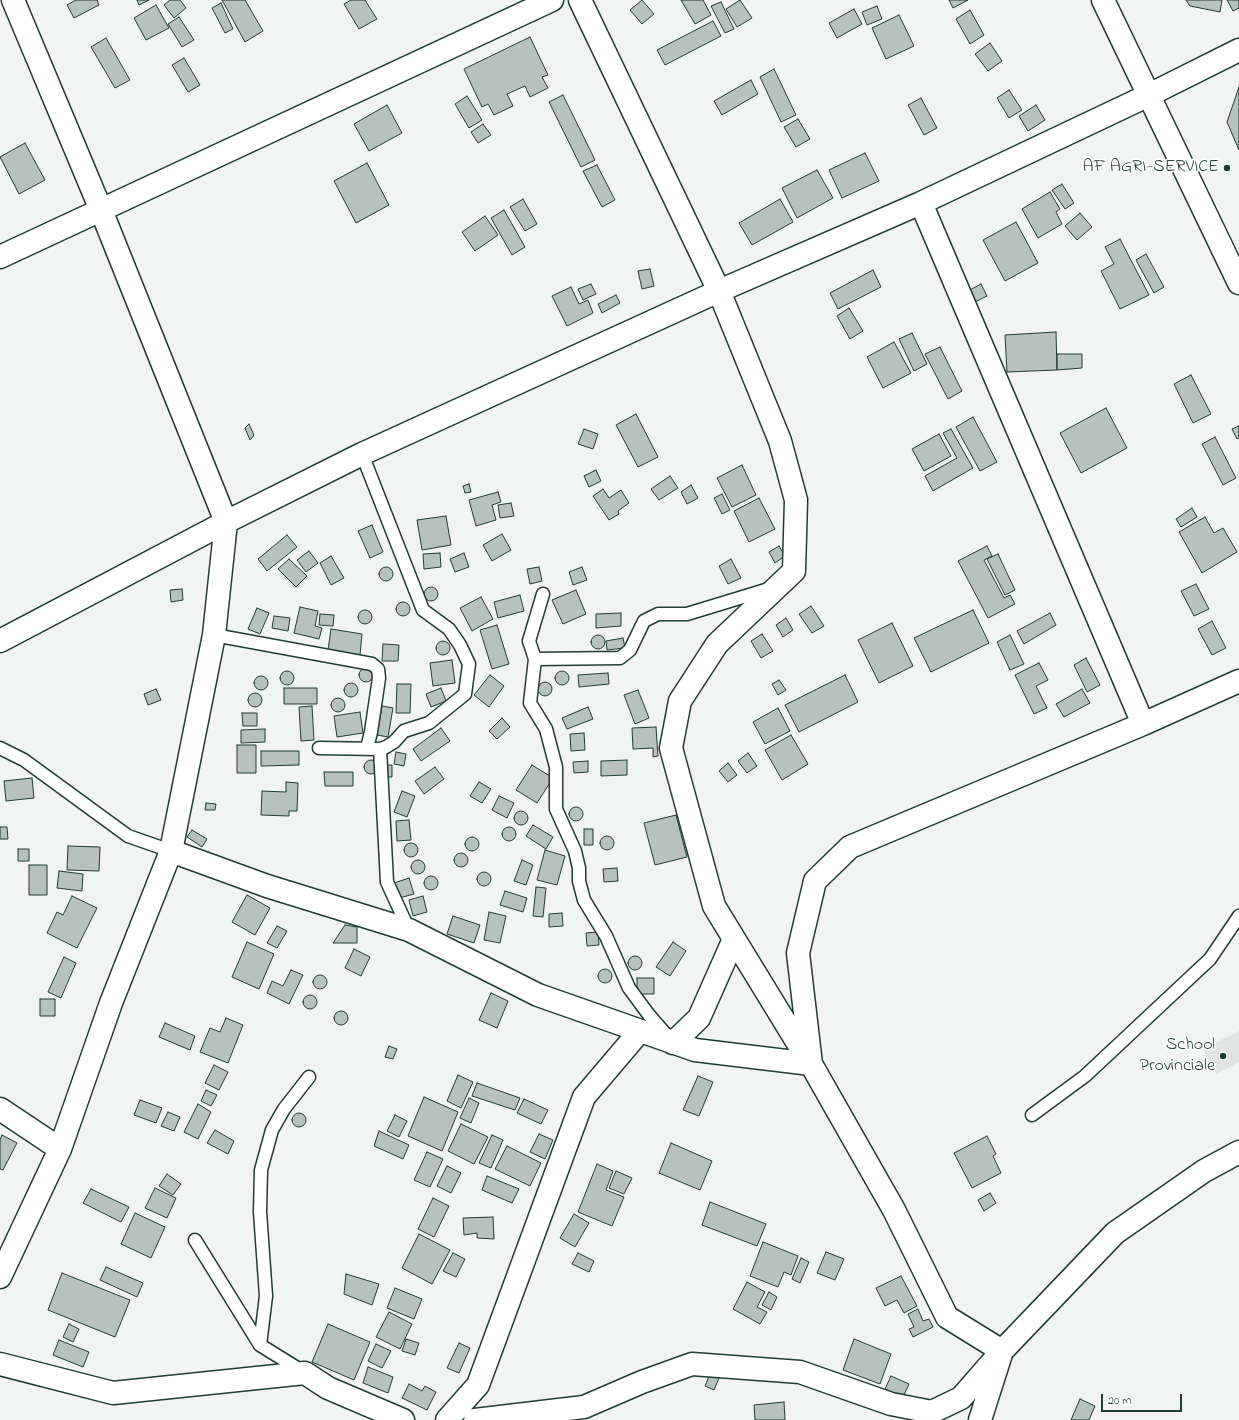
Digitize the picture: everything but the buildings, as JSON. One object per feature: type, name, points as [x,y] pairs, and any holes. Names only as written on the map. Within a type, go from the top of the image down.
[{"type":"main road","points":[[0,1277],[60,1149],[111,1003],[171,851],[214,635],[226,522],[101,210],[13,0]]},
{"type":"main road","points":[[0,257],[552,0]]},
{"type":"main road","points":[[580,0],[719,291],[780,442],[796,500],[794,570],[717,644],[680,701],[671,748],[714,906],[811,1064],[894,1210],[947,1317],[1002,1351]]},
{"type":"main road","points":[[1103,0],[1239,283]]},
{"type":"main road","points":[[0,641],[226,522],[362,454],[719,291],[921,203],[1149,95],[1239,50]]},
{"type":"main road","points":[[921,203],[1143,724]]},
{"type":"main road","points":[[811,1064],[798,953],[815,881],[850,847],[1143,724],[1239,681]]},
{"type":"main road","points":[[171,851],[267,886],[408,930],[538,995],[673,1043],[695,1050],[811,1064]]},
{"type":"main road","points":[[673,1043],[699,1018],[734,939]]},
{"type":"main road","points":[[447,1420],[478,1385],[584,1097],[640,1031]]},
{"type":"main road","points":[[0,1109],[60,1149]]},
{"type":"main road","points":[[475,1420],[584,1407],[642,1382],[692,1364],[800,1372],[891,1404],[932,1412],[961,1398],[1002,1351],[1115,1233],[1204,1170],[1239,1152]]},
{"type":"main road","points":[[980,1420],[1002,1351]]},
{"type":"main road","points":[[0,1364],[112,1393],[305,1373],[328,1388],[404,1420]]},
{"type":"lane","points":[[318,748],[380,749],[394,742],[404,732],[429,723],[465,694],[469,664],[460,645],[449,630],[423,610],[362,454]]},
{"type":"lane","points":[[535,659],[620,658],[630,650],[644,621],[658,614],[687,614],[777,587]]},
{"type":"lane","points":[[543,594],[529,642],[535,659],[530,703],[546,729],[556,767],[556,809],[575,851],[579,868],[579,881],[584,900],[606,936],[629,988],[649,1015],[673,1043]]},
{"type":"lane","points":[[214,635],[372,664],[378,669],[379,678],[371,732],[367,748]]},
{"type":"lane","points":[[0,748],[24,760],[128,836],[171,851]]},
{"type":"lane","points":[[380,749],[387,882],[408,930]]},
{"type":"lane","points":[[1032,1115],[1085,1076],[1210,959],[1239,916]]},
{"type":"lane","points":[[260,1345],[266,1296],[260,1212],[261,1170],[272,1130],[284,1109],[309,1077]]},
{"type":"lane","points":[[195,1240],[260,1345],[305,1373]]},
{"type":"shaded area","name":"School Provinciale","points":[[1239,1031],[1239,1062],[1216,1074],[1203,1049]]},
{"type":"place","name":"AF AGRI-SERVICE","points":[[1227,168]]},
{"type":"place","name":"School Provinciale","points":[[1223,1056]]}]
